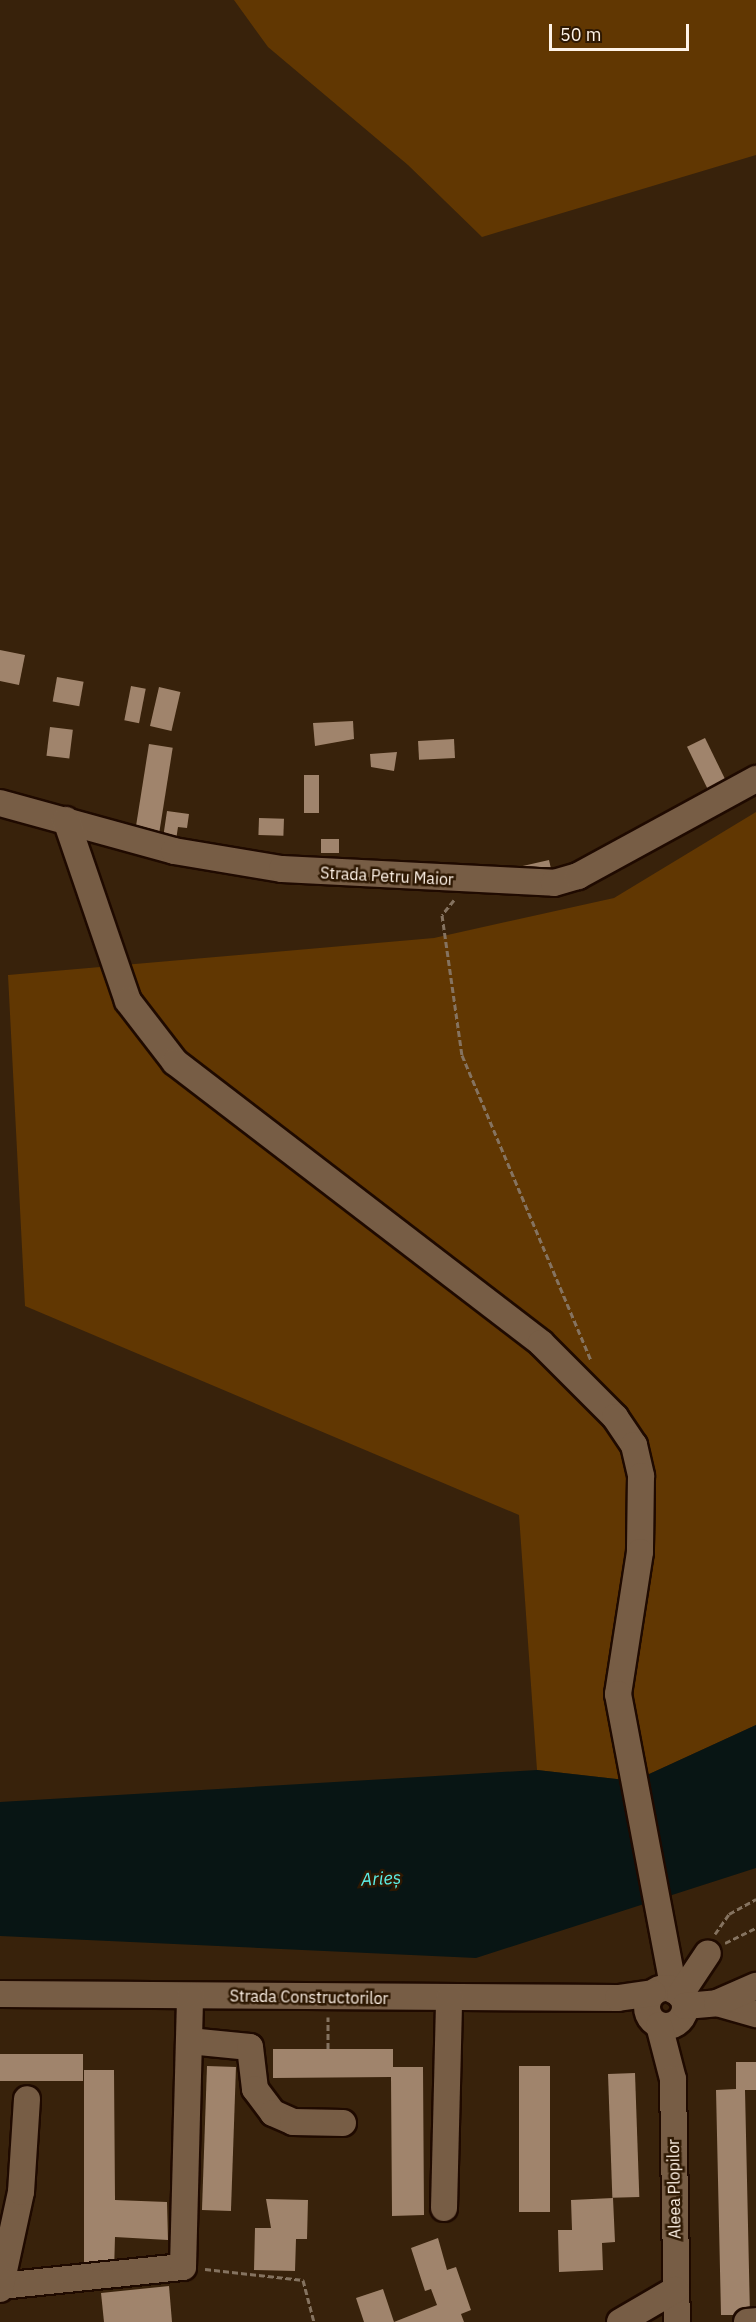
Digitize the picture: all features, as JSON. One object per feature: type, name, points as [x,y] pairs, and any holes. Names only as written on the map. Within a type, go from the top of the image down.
[{"type":"street","name":"Strada Petru Maior","points":[[0,803],[174,850],[282,869],[470,881],[554,883],[578,876],[756,779]]},
{"type":"street","points":[[66,820],[128,1000],[175,1062],[541,1343],[615,1417],[633,1445],[641,1476],[640,1552],[618,1694],[666,1942],[669,2006]]},
{"type":"street","points":[[669,2006],[708,1953]]},
{"type":"street","points":[[717,2003],[756,1986]]},
{"type":"street","name":"Strada Constructorilor","points":[[0,1994],[618,1998],[669,2006]]},
{"type":"street","points":[[27,2099],[21,2192],[1,2287],[183,2267],[190,1995]]},
{"type":"street","points":[[444,2208],[449,1998]]},
{"type":"street","points":[[669,2006],[717,2003],[756,2014]]},
{"type":"street","name":"Aleea Plopilor","points":[[669,2006],[677,2322]]},
{"type":"street","points":[[189,2041],[250,2046],[255,2089],[273,2113],[293,2122],[343,2123]]},
{"type":"street","points":[[620,2322],[675,2290]]},
{"type":"street","points":[[747,2322],[756,2321]]},
{"type":"path","points":[[470,881],[442,915],[462,1055],[594,1368]]},
{"type":"path","points":[[708,1953],[729,1914],[756,1899]]},
{"type":"path","points":[[708,1953],[756,1928]]},
{"type":"path","points":[[328,2014],[328,2049]]},
{"type":"path","points":[[183,2267],[303,2280],[314,2322]]},
{"type":"shaded area","points":[[234,0],[756,0],[756,155],[482,237],[408,165],[268,47]]},
{"type":"shaded area","points":[[756,812],[756,1725],[634,1781],[537,1770],[519,1515],[25,1306],[8,975],[434,938],[614,898]]},
{"type":"water","name":"Arieș","points":[[756,1725],[756,1868],[476,1958],[0,1936],[0,1802],[537,1770],[634,1781]]},
{"type":"building","points":[[0,650],[25,655],[19,685],[0,681]]},
{"type":"building","points":[[57,677],[84,682],[79,706],[53,702]]},
{"type":"building","points":[[131,686],[146,689],[139,723],[124,720]]},
{"type":"building","points":[[159,687],[180,692],[171,731],[150,726]]},
{"type":"building","points":[[353,721],[354,739],[315,746],[313,723]]},
{"type":"building","points":[[50,727],[73,730],[69,759],[46,756]]},
{"type":"building","points":[[705,738],[726,782],[709,791],[687,747]]},
{"type":"building","points":[[454,739],[455,758],[419,760],[418,741]]},
{"type":"building","points":[[149,744],[173,748],[159,832],[136,828]]},
{"type":"building","points":[[397,752],[394,771],[371,767],[370,754]]},
{"type":"building","points":[[304,775],[319,775],[319,813],[304,813]]},
{"type":"building","points":[[167,811],[189,814],[187,828],[178,827],[176,840],[163,838]]},
{"type":"building","points":[[259,818],[284,819],[283,836],[258,835]]},
{"type":"building","points":[[321,839],[339,839],[339,853],[321,853]]},
{"type":"building","points":[[549,860],[552,873],[526,879],[523,866]]},
{"type":"building","points":[[273,2049],[393,2049],[393,2067],[423,2067],[424,2215],[392,2216],[391,2077],[273,2078]]},
{"type":"building","points":[[0,2054],[83,2054],[83,2081],[0,2081]]},
{"type":"building","points":[[736,2062],[756,2062],[756,2090],[745,2090],[750,2315],[721,2315],[716,2090],[736,2089]]},
{"type":"building","points":[[207,2066],[236,2067],[231,2211],[202,2210]]},
{"type":"building","points":[[519,2066],[550,2066],[550,2212],[519,2212]]},
{"type":"building","points":[[84,2070],[114,2070],[115,2200],[167,2202],[168,2240],[115,2237],[114,2272],[84,2269]]},
{"type":"building","points":[[635,2073],[639,2197],[612,2198],[608,2074]]},
{"type":"building","points":[[613,2198],[615,2242],[602,2243],[603,2270],[559,2272],[558,2230],[572,2230],[571,2200]]},
{"type":"building","points":[[266,2199],[308,2200],[307,2239],[296,2239],[295,2271],[254,2270],[255,2228],[271,2228]]},
{"type":"building","points":[[438,2238],[447,2270],[456,2267],[471,2310],[461,2314],[464,2322],[394,2322],[437,2305],[431,2289],[425,2291],[411,2248]]},
{"type":"building","points":[[169,2286],[172,2322],[104,2322],[101,2293]]},
{"type":"building","points":[[383,2289],[394,2322],[364,2322],[356,2298]]}]
